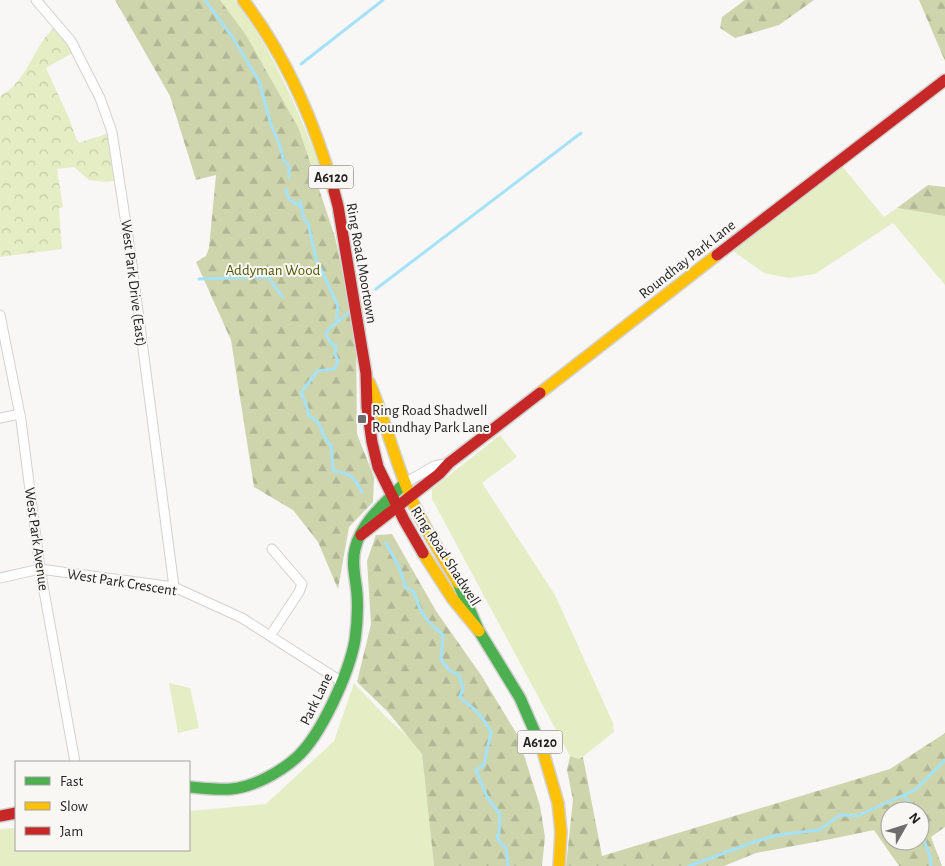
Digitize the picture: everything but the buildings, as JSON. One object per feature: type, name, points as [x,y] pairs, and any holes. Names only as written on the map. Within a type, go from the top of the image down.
[{"type":"main road","name":"Ring Road Moortown","points":[[243,0],[285,66],[302,101],[325,161],[338,206],[366,373],[367,407],[372,442],[378,467],[394,501]]},
{"type":"main road","name":"Roundhay Park Lane","points":[[394,501],[410,496],[439,474],[448,463],[945,80]]},
{"type":"main road","name":"Ring Road Moortown","points":[[366,373],[410,496]]},
{"type":"main road","points":[[394,501],[405,483]]},
{"type":"main road","name":"Ring Road Shadwell","points":[[410,496],[463,591],[479,631]]},
{"type":"main road","name":"Park Lane","points":[[190,787],[231,789],[253,783],[276,773],[296,758],[311,741],[328,712],[342,682],[355,640],[357,596],[353,559],[355,547],[368,521],[394,501]]},
{"type":"main road","name":"Ring Road Shadwell","points":[[394,501],[452,598],[479,631],[520,698],[533,724],[547,759],[558,803],[560,832],[559,866]]},
{"type":"main road","points":[[0,816],[15,813]]},
{"type":"street","name":"West Park Drive (East)","points":[[36,0],[71,41],[100,98],[112,132],[131,257],[174,587]]},
{"type":"street","name":"West Park Avenue","points":[[0,315],[20,414],[40,569],[75,761]]},
{"type":"street","points":[[0,418],[20,414]]},
{"type":"street","name":"Roundhay Park Lane","points":[[405,483],[434,466],[448,463]]},
{"type":"street","points":[[270,636],[299,592],[302,584],[298,577],[272,549]]},
{"type":"street","name":"West Park Crescent","points":[[0,578],[40,569],[174,587],[242,618],[342,682]]},
{"type":"green space","name":"Addyman Wood","points":[[115,0],[220,0],[246,35],[299,129],[335,237],[356,337],[357,434],[374,477],[373,502],[349,527],[338,589],[318,542],[293,510],[254,487],[231,340],[196,262],[206,256],[209,248],[216,175],[196,180],[170,96]]},
{"type":"green space","points":[[220,0],[234,0],[263,42],[297,109],[325,180],[317,183],[299,129]]},
{"type":"green space","points":[[745,0],[814,0],[779,25],[735,38],[720,28],[722,17]]},
{"type":"green space","points":[[919,0],[945,0],[945,61]]},
{"type":"green space","points":[[57,25],[76,51],[46,68],[69,118],[78,143],[112,132],[120,180],[107,182],[89,180],[74,167],[57,169],[63,207],[59,208],[62,249],[0,257],[0,96],[18,81],[42,42]]},
{"type":"green space","points":[[842,166],[884,217],[897,208],[945,216],[945,285],[893,223],[815,274],[789,278],[764,273],[733,251]]},
{"type":"green space","points":[[928,185],[945,187],[945,216],[897,208]]},
{"type":"green space","points":[[500,435],[517,457],[482,483],[555,595],[613,723],[614,732],[580,759],[570,756],[432,499],[432,489]]},
{"type":"green space","points":[[392,534],[436,611],[481,675],[518,736],[540,806],[545,837],[542,866],[434,866],[422,754],[388,712],[357,682],[371,624],[367,561],[376,535]]},
{"type":"green space","points":[[169,683],[190,688],[199,728],[178,733]]},
{"type":"green space","points":[[354,683],[387,718],[413,741],[422,754],[434,866],[0,866],[0,829],[15,828],[15,851],[190,851],[190,811],[266,804],[334,741]]},
{"type":"green space","points":[[945,733],[945,827],[931,837],[942,866],[899,866],[889,851],[930,851],[930,801],[880,801],[880,839],[874,830],[756,853],[724,866],[566,866],[573,800],[567,770],[570,756],[579,759],[583,757],[602,856],[890,769]]},
{"type":"waterway","points":[[205,0],[233,38],[259,81],[271,125],[284,161],[289,166],[289,177]]},
{"type":"waterway","points":[[301,64],[383,0]]},
{"type":"waterway","points":[[376,289],[581,133]]},
{"type":"waterway","points":[[286,189],[288,198],[302,208]]},
{"type":"waterway","points":[[300,201],[304,219],[308,223],[316,259],[338,306],[336,323],[327,331],[326,335],[331,344],[336,346],[335,353],[338,362],[334,369],[317,371],[301,393],[309,416],[318,422],[324,437],[331,445],[333,471],[344,473],[351,477],[362,492]]},
{"type":"waterway","points":[[199,279],[268,277],[282,296]]},
{"type":"waterway","points":[[338,322],[350,311]]},
{"type":"waterway","points":[[386,543],[399,567],[406,588],[414,592],[418,605],[425,617],[443,635],[441,660],[450,671],[459,675],[463,688],[460,697],[478,713],[491,732],[484,765],[476,770],[487,797],[500,814],[497,839],[506,848],[508,866]]},
{"type":"waterway","points":[[689,866],[777,835],[819,830],[840,815],[857,816],[915,790],[945,760]]},
{"type":"waterway","points":[[904,796],[907,801]]},
{"type":"waterway","points":[[928,851],[931,866]]},
{"type":"traffic: fast","points":[[190,787],[231,789],[257,782],[289,764],[315,735],[333,703],[352,654],[357,617],[353,560],[358,539],[368,521],[405,483]]},
{"type":"traffic: fast","points":[[458,583],[479,631],[520,698],[543,751]]},
{"type":"traffic: slow","points":[[243,0],[273,44],[298,91],[318,140],[334,191]]},
{"type":"traffic: slow","points":[[540,393],[717,255]]},
{"type":"traffic: slow","points":[[369,382],[397,462],[416,509],[458,583]]},
{"type":"traffic: slow","points":[[423,553],[452,598],[479,631]]},
{"type":"traffic: slow","points":[[543,751],[558,803],[561,832],[559,866]]},
{"type":"traffic: jam","points":[[717,255],[945,80]]},
{"type":"traffic: jam","points":[[334,191],[366,373],[367,407],[378,467],[404,520],[423,553]]},
{"type":"traffic: jam","points":[[361,535],[439,474],[449,463],[540,393]]},
{"type":"traffic: jam","points":[[0,816],[15,813]]},
{"type":"place","name":"Ring Road Shadwell Roundhay Park Lane","points":[[362,419]]}]
